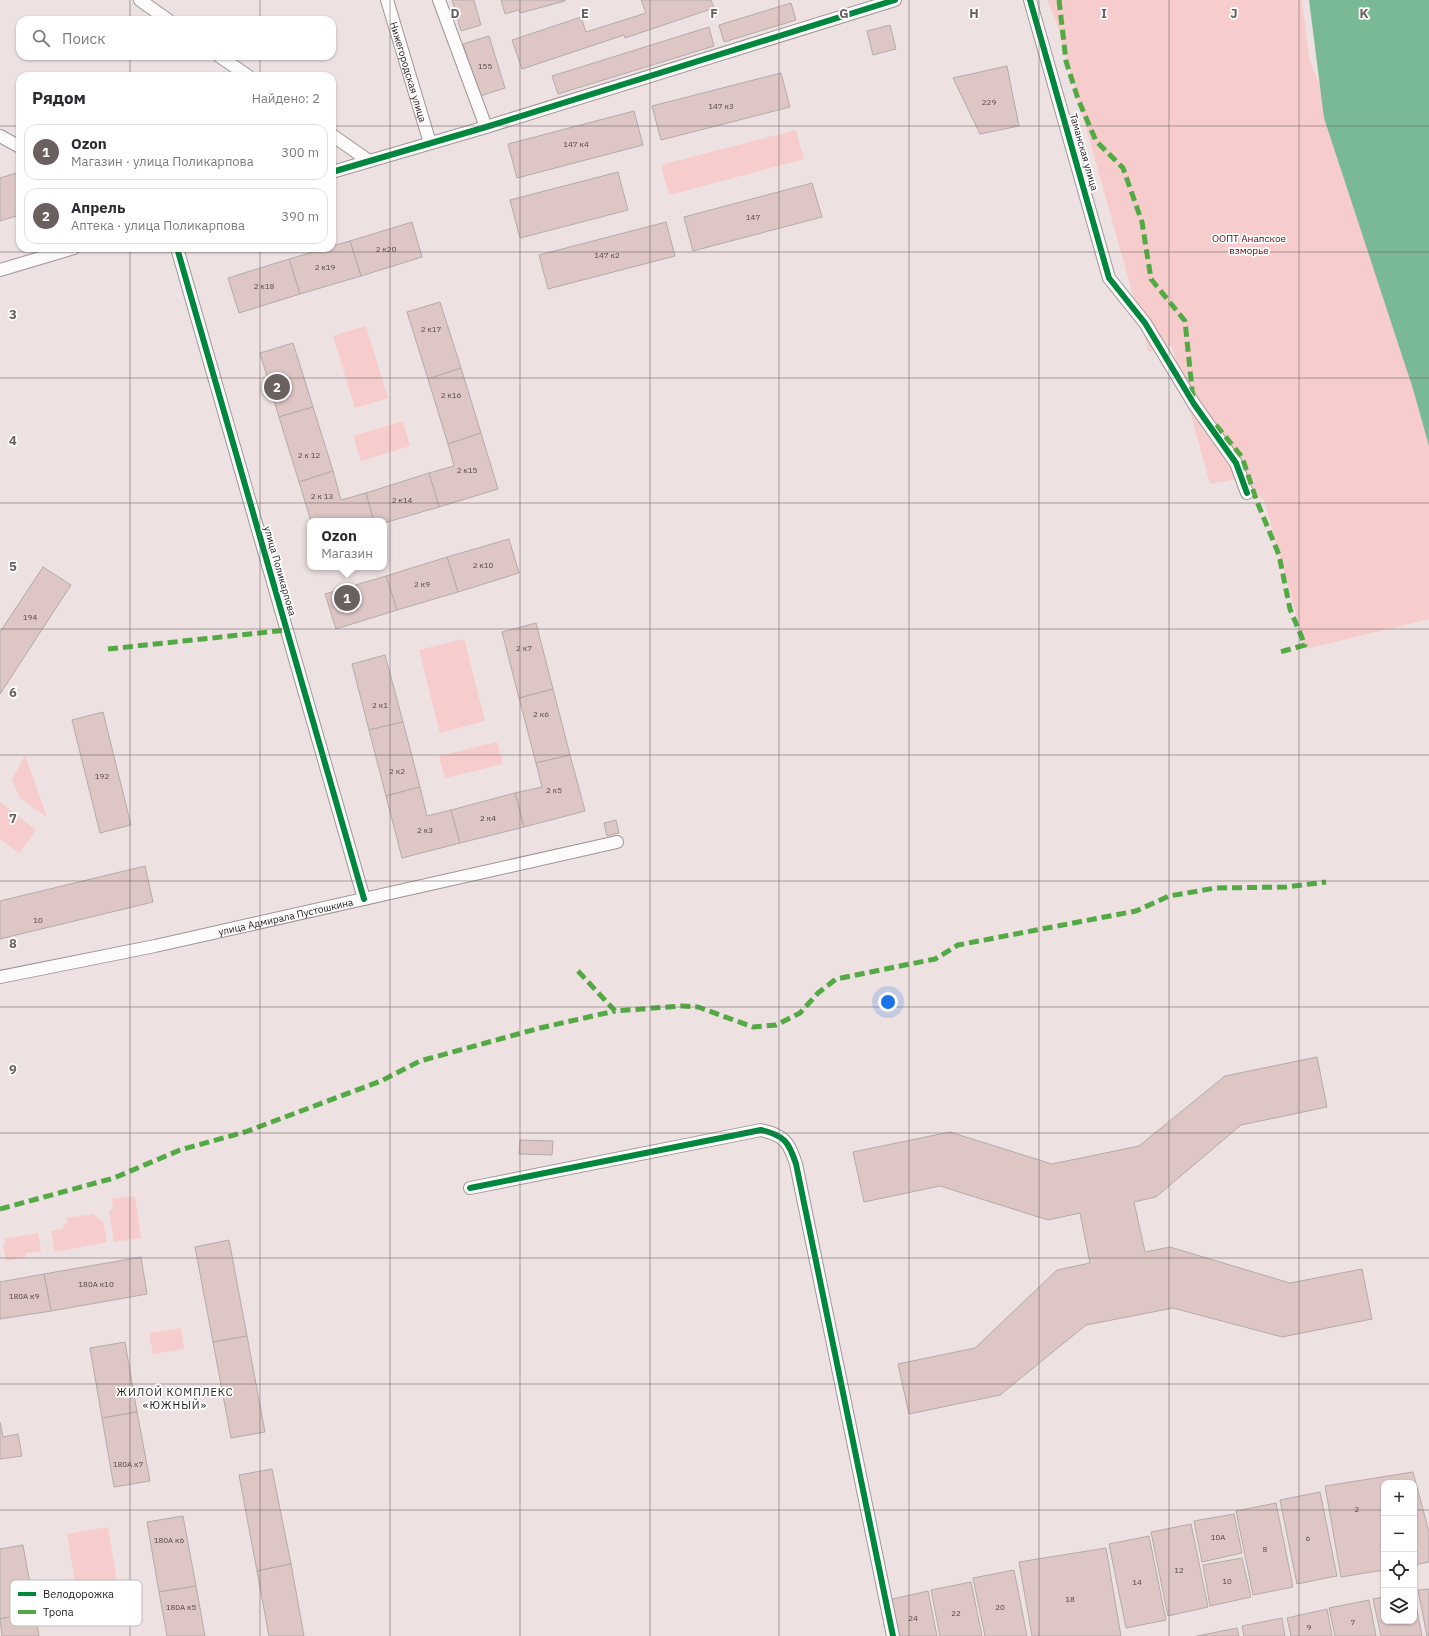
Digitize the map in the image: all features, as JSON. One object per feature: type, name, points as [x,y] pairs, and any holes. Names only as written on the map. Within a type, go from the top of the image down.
[{"type":"street","points":[[140,0],[162,16]]},
{"type":"street","name":"Нижегородская улица","points":[[387,0],[430,143]]},
{"type":"street","points":[[440,0],[486,127]]},
{"type":"street","points":[[336,171],[486,127],[895,0]]},
{"type":"street","name":"Таманская улица","points":[[1030,0],[1110,278],[1145,323],[1194,404],[1236,463],[1247,494]]},
{"type":"street","points":[[225,60],[242,72]]},
{"type":"street","points":[[0,136],[16,144]]},
{"type":"street","points":[[336,138],[368,161]]},
{"type":"street","points":[[0,270],[61,252]]},
{"type":"street","name":"улица Поликарпова","points":[[178,252],[364,899]]},
{"type":"street","name":"улица Адмирала Пустошкина","points":[[0,978],[155,946],[617,842]]},
{"type":"street","points":[[470,1188],[761,1130],[775,1133],[786,1141],[791,1148],[796,1164],[893,1636]]},
{"type":"green space","name":"ООПТ Анапское взморье","points":[[1047,0],[1302,0],[1309,58],[1394,269],[1429,390],[1429,619],[1306,649],[1264,500],[1236,479],[1210,484],[1172,346],[1149,352],[1057,24]]},
{"type":"green space","points":[[796,130],[804,159],[669,195],[661,165]]},
{"type":"green space","points":[[366,326],[388,398],[355,408],[333,336]]},
{"type":"green space","points":[[403,421],[410,446],[361,461],[353,436]]},
{"type":"green space","points":[[464,639],[485,721],[440,733],[419,650]]},
{"type":"green space","points":[[497,742],[503,764],[445,778],[439,756]]},
{"type":"green space","points":[[25,755],[47,817],[20,798],[12,780]]},
{"type":"green space","points":[[0,802],[36,830],[19,853],[0,839]]},
{"type":"green space","points":[[135,1196],[141,1238],[114,1242],[109,1210],[113,1209],[112,1199]]},
{"type":"green space","points":[[94,1214],[95,1218],[98,1217],[99,1221],[103,1221],[107,1242],[55,1252],[51,1231],[64,1229],[63,1224],[68,1223],[67,1218]]},
{"type":"green space","points":[[38,1233],[41,1251],[26,1253],[26,1257],[6,1261],[3,1244],[6,1243],[5,1239]]},
{"type":"green space","points":[[181,1328],[184,1349],[153,1354],[149,1333]]},
{"type":"green space","points":[[108,1527],[117,1580],[75,1580],[67,1534]]},
{"type":"shaded area","points":[[1309,0],[1429,0],[1429,446],[1413,389],[1324,118]]},
{"type":"building","points":[[452,0],[474,0],[481,25],[461,31]]},
{"type":"building","points":[[501,0],[565,1],[520,13],[519,10],[505,14]]},
{"type":"building","points":[[641,0],[711,0],[714,8],[625,38],[624,35],[522,69],[512,40],[581,17],[586,32],[646,13]]},
{"type":"building","points":[[791,3],[796,20],[724,42],[719,25]]},
{"type":"building","points":[[890,25],[896,49],[873,55],[867,31]]},
{"type":"building","points":[[709,27],[714,46],[558,94],[552,76]]},
{"type":"building","points":[[489,36],[505,88],[480,96],[463,44]]},
{"type":"building","points":[[1007,66],[1019,126],[980,134],[953,78]]},
{"type":"building","points":[[781,73],[790,107],[661,140],[652,106]]},
{"type":"building","points":[[634,111],[643,145],[517,178],[508,144]]},
{"type":"building","points":[[618,172],[628,210],[520,238],[510,200]]},
{"type":"building","points":[[16,173],[16,216],[0,221],[0,178]]},
{"type":"building","points":[[812,183],[822,217],[693,251],[684,217]]},
{"type":"building","points":[[412,222],[422,257],[361,276],[350,241]]},
{"type":"building","points":[[666,222],[675,256],[548,289],[539,255]]},
{"type":"building","points":[[350,241],[361,276],[300,294],[289,259],[313,252],[336,252],[336,245]]},
{"type":"building","points":[[289,259],[300,294],[239,313],[228,278]]},
{"type":"building","points":[[440,302],[461,368],[428,379],[407,312]]},
{"type":"building","points":[[293,343],[313,407],[279,417],[260,353]]},
{"type":"building","points":[[461,368],[481,433],[448,444],[428,379]]},
{"type":"building","points":[[313,407],[333,471],[299,482],[279,417]]},
{"type":"building","points":[[481,433],[498,489],[439,507],[429,473],[454,466],[448,444]]},
{"type":"building","points":[[333,471],[341,500],[366,493],[373,518],[310,518],[299,482]]},
{"type":"building","points":[[429,473],[439,507],[387,522],[387,518],[373,518],[366,493]]},
{"type":"building","points":[[509,539],[519,573],[458,592],[447,557]]},
{"type":"building","points":[[447,557],[458,592],[397,610],[386,576]]},
{"type":"building","points":[[43,567],[71,585],[0,694],[0,632]]},
{"type":"building","points":[[386,576],[397,610],[336,629],[325,594]]},
{"type":"building","points":[[536,623],[553,689],[519,698],[502,632]]},
{"type":"building","points":[[385,655],[403,722],[369,730],[352,664]]},
{"type":"building","points":[[553,689],[570,755],[536,763],[519,698]]},
{"type":"building","points":[[103,712],[131,825],[100,833],[72,720]]},
{"type":"building","points":[[403,722],[420,787],[386,796],[369,730]]},
{"type":"building","points":[[570,755],[585,811],[524,827],[515,793],[542,787],[536,763]]},
{"type":"building","points":[[420,787],[427,816],[451,810],[460,843],[402,858],[386,796]]},
{"type":"building","points":[[515,793],[524,827],[460,843],[451,810]]},
{"type":"building","points":[[616,820],[619,833],[607,836],[604,823]]},
{"type":"building","points":[[145,866],[153,902],[0,939],[0,901]]},
{"type":"building","points":[[1317,1057],[1327,1107],[1241,1125],[1156,1197],[1134,1202],[1145,1252],[1170,1247],[1290,1283],[1362,1269],[1372,1319],[1282,1337],[1173,1308],[1086,1325],[1000,1395],[909,1414],[898,1364],[975,1348],[1057,1270],[1090,1263],[1080,1213],[1048,1220],[940,1186],[864,1202],[853,1152],[950,1132],[1052,1164],[1139,1146],[1225,1076]]},
{"type":"building","points":[[520,1140],[553,1141],[552,1155],[519,1154]]},
{"type":"building","points":[[229,1240],[247,1336],[213,1342],[195,1247]]},
{"type":"building","points":[[141,1257],[147,1294],[51,1311],[44,1274]]},
{"type":"building","points":[[44,1274],[51,1311],[0,1319],[0,1282]]},
{"type":"building","points":[[247,1336],[265,1432],[231,1438],[213,1342]]},
{"type":"building","points":[[125,1342],[137,1412],[102,1418],[90,1348]]},
{"type":"building","points":[[137,1412],[150,1481],[114,1487],[102,1418]]},
{"type":"building","points":[[0,1422],[3,1437],[18,1434],[22,1456],[0,1459]]},
{"type":"building","points":[[272,1469],[291,1564],[257,1571],[239,1475]]},
{"type":"building","points":[[1413,1472],[1415,1480],[1381,1480],[1381,1570],[1341,1577],[1325,1486]]},
{"type":"building","points":[[1417,1487],[1429,1532],[1429,1562],[1417,1564]]},
{"type":"building","points":[[1320,1492],[1337,1576],[1297,1584],[1280,1500]]},
{"type":"building","points":[[1276,1503],[1293,1587],[1253,1595],[1236,1511]]},
{"type":"building","points":[[1234,1514],[1242,1553],[1202,1562],[1194,1521]]},
{"type":"building","points":[[183,1516],[196,1586],[159,1592],[147,1522]]},
{"type":"building","points":[[1191,1524],[1208,1607],[1168,1616],[1151,1532]]},
{"type":"building","points":[[1149,1536],[1166,1620],[1126,1628],[1109,1544]]},
{"type":"building","points":[[23,1545],[29,1580],[10,1580],[10,1617],[0,1619],[0,1549]]},
{"type":"building","points":[[1106,1548],[1121,1636],[1032,1636],[1019,1562]]},
{"type":"building","points":[[1242,1558],[1251,1597],[1210,1606],[1203,1565]]},
{"type":"building","points":[[291,1564],[304,1636],[269,1636],[257,1571]]},
{"type":"building","points":[[1014,1570],[1027,1636],[985,1636],[973,1578]]},
{"type":"building","points":[[971,1582],[982,1636],[940,1636],[931,1590]]},
{"type":"building","points":[[196,1586],[205,1636],[167,1636],[159,1592]]},
{"type":"building","points":[[1429,1589],[1429,1636],[1427,1636],[1418,1590]]},
{"type":"building","points":[[928,1591],[937,1636],[896,1636],[888,1600]]},
{"type":"building","points":[[1381,1598],[1381,1624],[1417,1624],[1417,1610],[1422,1636],[1381,1636],[1373,1599]]},
{"type":"building","points":[[1369,1600],[1376,1636],[1335,1636],[1329,1608]]},
{"type":"building","points":[[1327,1609],[1332,1636],[1291,1636],[1287,1618]]},
{"type":"building","points":[[10,1617],[10,1626],[37,1626],[39,1636],[2,1636],[0,1619]]},
{"type":"building","points":[[1282,1618],[1285,1636],[1244,1636],[1242,1626]]},
{"type":"building","points":[[1237,1628],[1239,1636],[1197,1636]]},
{"type":"marked path","points":[[1059,0],[1066,61],[1078,99],[1096,141],[1123,168],[1142,222],[1151,279],[1185,321],[1193,399]]},
{"type":"marked path","points":[[1216,425],[1242,457],[1256,499],[1279,555],[1290,609],[1305,645],[1280,652]]},
{"type":"marked path","points":[[108,649],[287,630]]},
{"type":"marked path","points":[[578,971],[615,1011],[682,1006],[698,1007],[753,1027],[776,1025],[800,1013],[818,993],[836,979],[935,959],[958,945],[1136,911],[1169,896],[1216,888],[1286,887],[1326,882]]},
{"type":"marked path","points":[[0,1209],[114,1178],[180,1150],[245,1132],[381,1081],[420,1061],[540,1028],[615,1011]]},
{"type":"cycle path","points":[[336,171],[486,127],[895,0]]},
{"type":"cycle path","points":[[1030,0],[1109,278],[1145,323],[1194,404],[1236,463],[1247,493]]},
{"type":"cycle path","points":[[178,252],[364,899]]},
{"type":"cycle path","points":[[470,1188],[761,1130],[775,1134],[788,1145],[796,1164],[893,1636]]},
{"type":"place","name":"Апрель","points":[[277,387]]},
{"type":"place","name":"Ozon","points":[[347,598]]},
{"type":"district","name":"ЖИЛОЙ КОМПЛЕКС «ЮЖНЫЙ»","points":[[175,1398]]}]
